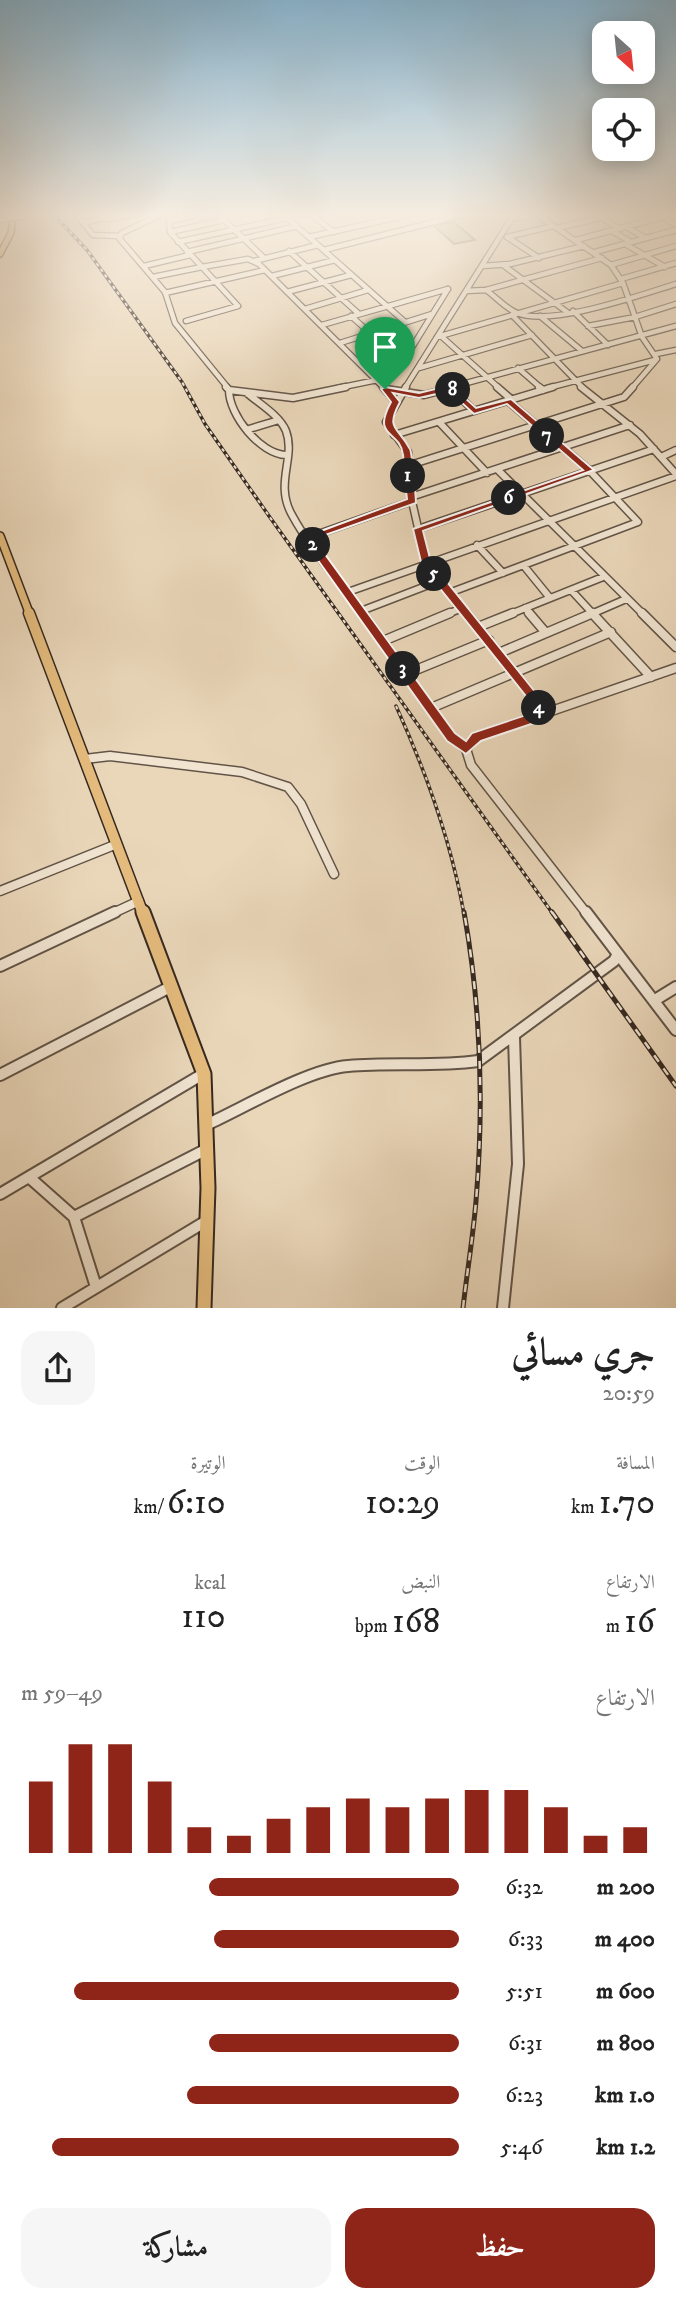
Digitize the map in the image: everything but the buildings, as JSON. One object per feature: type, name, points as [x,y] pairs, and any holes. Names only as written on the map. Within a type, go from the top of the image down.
[{"type":"main road","points":[[0,536],[2,550],[204,1074],[208,1124],[204,1308]]},
{"type":"street","points":[[153,277],[165,293],[175,323],[183,335],[229,390],[248,394],[301,397],[375,377]]},
{"type":"street","points":[[186,321],[238,306],[211,277]]},
{"type":"street","points":[[165,293],[233,277]]},
{"type":"street","points":[[273,277],[375,377],[396,402]]},
{"type":"street","points":[[318,277],[359,314]]},
{"type":"street","points":[[288,292],[343,277]]},
{"type":"street","points":[[353,277],[405,323]]},
{"type":"street","points":[[475,277],[386,422],[408,452],[407,466],[412,499],[426,563],[539,704],[554,710]]},
{"type":"street","points":[[519,277],[567,312]]},
{"type":"street","points":[[466,291],[486,290],[534,277]]},
{"type":"street","points":[[619,277],[642,337],[655,357]]},
{"type":"street","points":[[439,337],[634,277]]},
{"type":"street","points":[[515,314],[540,316],[573,311],[676,284]]},
{"type":"street","points":[[321,325],[449,289],[403,362]]},
{"type":"street","points":[[305,309],[368,290]]},
{"type":"street","points":[[348,592],[676,475],[630,425],[601,404],[575,380],[515,314],[486,290]]},
{"type":"street","points":[[589,326],[635,317],[676,304]]},
{"type":"street","points":[[573,311],[608,345]]},
{"type":"street","points":[[340,343],[432,314]]},
{"type":"street","points":[[351,316],[370,333]]},
{"type":"street","points":[[540,316],[582,351]]},
{"type":"street","points":[[385,389],[419,396],[676,326]]},
{"type":"street","points":[[383,329],[405,347]]},
{"type":"street","points":[[418,369],[532,335]]},
{"type":"street","points":[[439,337],[486,377],[534,425],[589,470],[638,519],[638,522],[575,548],[449,593]]},
{"type":"street","points":[[360,362],[412,345]]},
{"type":"street","points":[[394,436],[676,349]]},
{"type":"street","points":[[407,466],[628,394],[655,357]]},
{"type":"street","points":[[518,368],[543,390]]},
{"type":"street","points":[[451,388],[474,411]]},
{"type":"street","points":[[229,390],[229,400],[268,450],[276,455],[286,455]]},
{"type":"street","points":[[248,394],[279,420],[286,431],[284,494],[292,515],[307,538],[451,737],[466,748],[471,765],[676,1030]]},
{"type":"street","points":[[250,429],[279,420]]},
{"type":"street","points":[[439,422],[486,473]]},
{"type":"street","points":[[307,538],[486,473],[630,425]]},
{"type":"street","points":[[418,529],[654,449]]},
{"type":"street","points":[[661,457],[676,450]]},
{"type":"street","points":[[498,470],[676,647]]},
{"type":"street","points":[[477,545],[503,573]]},
{"type":"street","points":[[524,566],[550,598]]},
{"type":"street","points":[[478,627],[603,577]]},
{"type":"street","points":[[361,611],[439,581]]},
{"type":"street","points":[[571,590],[651,677]]},
{"type":"street","points":[[499,653],[626,599]]},
{"type":"street","points":[[383,640],[462,608]]},
{"type":"street","points":[[525,608],[546,632]]},
{"type":"street","points":[[431,708],[611,632]]},
{"type":"street","points":[[406,674],[489,640]]},
{"type":"street","points":[[466,748],[477,737],[676,668]]},
{"type":"street","points":[[538,716],[539,704]]},
{"type":"street","points":[[85,760],[110,756],[242,772],[288,787],[301,804],[334,874]]},
{"type":"street","points":[[0,891],[117,844]]},
{"type":"street","points":[[0,966],[139,901]]},
{"type":"street","points":[[208,1124],[322,1071],[367,1065],[464,1064],[485,1057],[609,965],[618,954]]},
{"type":"street","points":[[0,1075],[172,986]]},
{"type":"street","points":[[655,1000],[676,987]]},
{"type":"street","points":[[503,1308],[518,1164],[514,1037]]},
{"type":"street","points":[[0,1194],[204,1074]]},
{"type":"street","points":[[74,1217],[207,1149]]},
{"type":"street","points":[[30,1178],[74,1217],[96,1287]]},
{"type":"street","points":[[62,1308],[208,1220]]},
{"type":"railway","points":[[106,277],[182,382],[205,424],[269,516],[553,914]]},
{"type":"railway","points":[[396,706],[437,808],[464,914]]},
{"type":"railway","points":[[463,1308],[476,1201],[480,1129],[477,1020],[464,912]]},
{"type":"railway","points":[[552,912],[676,1086]]},
{"type":"route","points":[[451,388],[474,411],[508,401],[589,470],[418,529],[426,563],[539,704],[538,716],[477,737],[466,748],[451,737],[307,538],[412,501],[407,470],[408,452],[386,422],[396,402],[385,389],[419,396],[451,388]]}]
